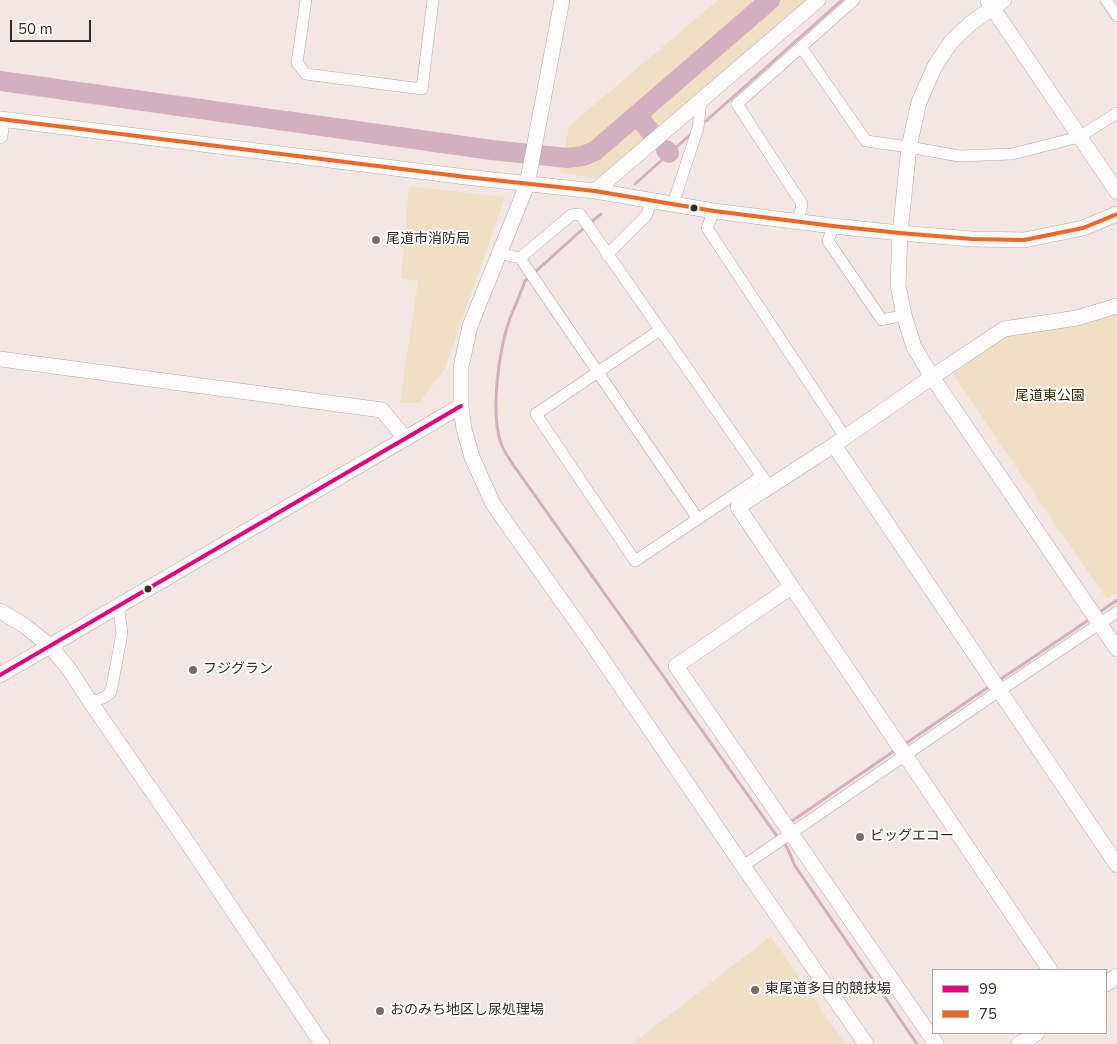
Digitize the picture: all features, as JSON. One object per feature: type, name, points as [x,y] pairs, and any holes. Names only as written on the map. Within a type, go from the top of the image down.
[{"type":"street","points":[[306,0],[297,63],[306,74],[422,89],[433,0]]},
{"type":"street","points":[[562,0],[528,178],[470,326],[461,367],[461,406],[464,429],[472,457],[493,504],[866,1044]]},
{"type":"street","points":[[595,191],[818,0]]},
{"type":"street","points":[[798,222],[802,204],[737,104],[854,0]]},
{"type":"street","points":[[1106,0],[1117,16]]},
{"type":"street","points":[[1117,192],[1079,137],[994,2],[951,42],[935,66],[919,102],[909,147],[900,233],[898,285],[904,315],[914,346],[932,377],[1117,649]]},
{"type":"street","points":[[801,47],[866,142],[959,156],[1012,154],[1079,137],[1117,113]]},
{"type":"street","points":[[673,204],[698,128],[701,101]]},
{"type":"street","points":[[0,136],[1,119],[528,178],[714,211],[832,226],[972,239],[1024,240],[1083,228],[1117,214]]},
{"type":"street","points":[[607,255],[646,216],[652,201]]},
{"type":"street","points":[[714,211],[707,228],[995,686],[1117,865]]},
{"type":"street","points":[[520,258],[571,215],[580,214],[766,482]]},
{"type":"street","points":[[832,226],[828,241],[882,320],[904,315]]},
{"type":"street","points":[[500,253],[520,258],[698,519]]},
{"type":"street","points":[[660,330],[536,414],[635,561],[698,519],[840,441],[1004,329],[1077,318],[1117,306]]},
{"type":"street","points":[[0,358],[382,410],[405,438]]},
{"type":"street","points":[[0,675],[461,406]]},
{"type":"street","points":[[766,482],[738,507],[1049,969]]},
{"type":"street","points":[[791,588],[676,666],[784,833],[936,1044]]},
{"type":"street","points":[[91,703],[111,692],[122,633],[118,606]]},
{"type":"street","points":[[0,611],[25,626],[50,646],[69,669],[322,1044]]},
{"type":"street","points":[[743,866],[784,833],[995,686],[1096,618],[1117,612]]},
{"type":"street","points":[[1019,1044],[1035,1034]]},
{"type":"green space","points":[[718,0],[809,0],[604,179],[560,173],[569,126]]},
{"type":"green space","points":[[409,186],[505,197],[445,369],[419,403],[400,403],[418,281],[401,278]]},
{"type":"green space","name":"尾道東公園","points":[[1117,313],[1117,592],[1107,599],[953,374],[989,347],[1011,335],[1045,331]]},
{"type":"green space","name":"東尾道多目的競技場","points":[[771,936],[845,1044],[632,1044]]},
{"type":"waterway","points":[[0,81],[492,150],[567,158],[583,156],[595,151],[770,0]]},
{"type":"waterway","points":[[706,121],[842,0]]},
{"type":"waterway","points":[[637,115],[653,135]]},
{"type":"waterway","points":[[635,184],[691,134]]},
{"type":"waterway","points":[[666,150],[669,153]]},
{"type":"waterway","points":[[590,223],[601,214]]},
{"type":"waterway","points":[[534,273],[585,227]]},
{"type":"waterway","points":[[529,277],[525,281],[509,321],[499,365],[496,416],[502,446],[514,466],[779,839]]},
{"type":"waterway","points":[[1097,614],[1117,600]]},
{"type":"waterway","points":[[998,681],[1090,619]]},
{"type":"waterway","points":[[905,744],[990,686]]},
{"type":"waterway","points":[[789,823],[897,749]]},
{"type":"waterway","points":[[783,843],[787,847],[795,866],[917,1044]]},
{"type":"transit line","name":"75","points":[[0,119],[466,177],[595,191],[714,211],[900,233],[972,239],[1024,240],[1083,228],[1117,214]]},
{"type":"transit line","name":"99","points":[[0,675],[461,406]]},
{"type":"place","name":"尾道市消防局","points":[[376,240]]},
{"type":"place","name":"フジグラン","points":[[193,670]]},
{"type":"place","name":"ビッグエコー","points":[[860,837]]},
{"type":"place","name":"東尾道多目的競技場","points":[[755,990]]},
{"type":"place","name":"おのみち地区し尿処理場","points":[[380,1011]]}]
